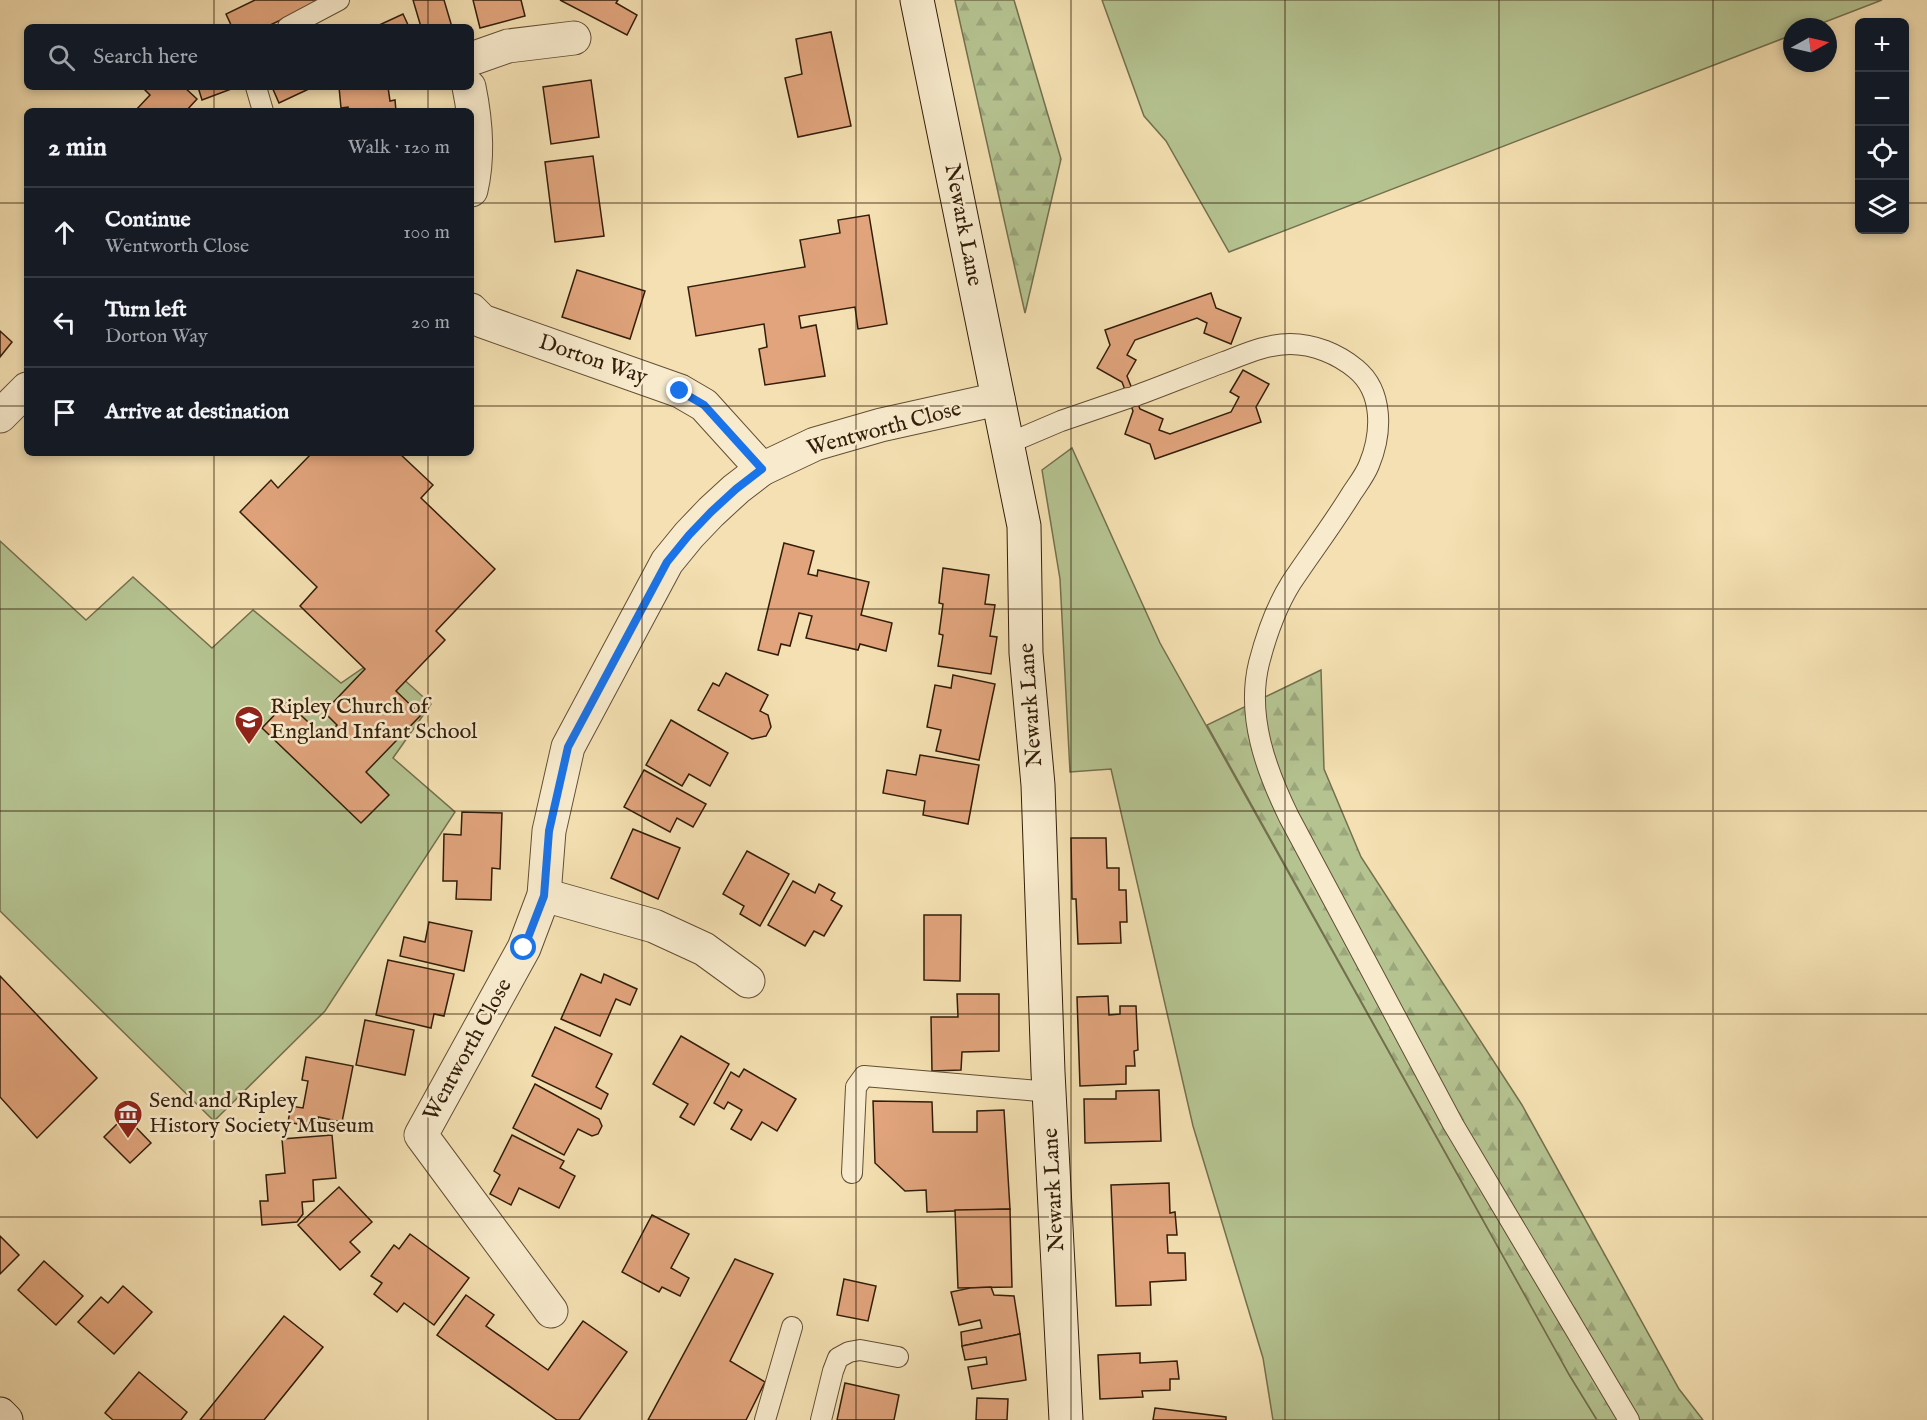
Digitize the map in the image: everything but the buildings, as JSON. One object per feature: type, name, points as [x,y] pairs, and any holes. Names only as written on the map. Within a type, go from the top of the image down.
[{"type":"street","name":"Newark Lane","points":[[917,0],[1024,526],[1026,653],[1038,785],[1066,1420]]},
{"type":"street","points":[[474,57],[508,46],[574,38]]},
{"type":"street","points":[[470,90],[473,108]]},
{"type":"street","points":[[474,119],[477,154],[474,170]]},
{"type":"street","name":"Dorton Way","points":[[474,313],[482,321],[680,391],[704,405],[762,469]]},
{"type":"street","points":[[0,416],[24,392]]},
{"type":"street","name":"Wentworth Close","points":[[551,1311],[421,1136],[524,948],[544,896],[549,831],[568,747],[667,562],[689,535],[736,489],[762,469],[815,444],[881,425],[998,399]]},
{"type":"street","points":[[544,896],[654,926],[704,949],[748,981]]},
{"type":"street","points":[[0,1414],[6,1420]]},
{"type":"lane","points":[[294,24],[339,0]]},
{"type":"lane","points":[[257,90],[262,108]]},
{"type":"lane","points":[[1007,444],[1061,421],[1264,347],[1290,344],[1317,347],[1343,358],[1366,377],[1376,399],[1378,421],[1376,444],[1368,467],[1338,516],[1290,585],[1273,620],[1258,665],[1256,697],[1262,750],[1275,789],[1289,817],[1453,1124],[1629,1420]]},
{"type":"lane","points":[[852,1173],[856,1087],[864,1076],[1050,1092]]},
{"type":"lane","points":[[765,1420],[792,1327]]},
{"type":"lane","points":[[821,1420],[838,1358],[849,1352],[860,1350],[898,1358]]},
{"type":"green space","points":[[955,0],[1014,0],[1061,159],[1025,313]]},
{"type":"green space","points":[[1102,0],[1882,0],[1835,18],[1783,18],[1783,38],[1229,252],[1166,141],[1144,116]]},
{"type":"green space","points":[[1072,448],[1160,643],[1570,1376],[1597,1420],[1273,1420],[1263,1358],[1193,1126],[1111,769],[1070,772],[1060,579],[1042,470]]},
{"type":"green space","points":[[0,541],[86,620],[133,577],[212,648],[253,610],[341,683],[379,657],[431,704],[393,758],[455,812],[325,1011],[214,1121],[0,911]]},
{"type":"green space","points":[[1321,670],[1324,769],[1361,857],[1522,1105],[1679,1389],[1703,1420],[1597,1420],[1570,1376],[1207,725]]},
{"type":"place","name":"Ripley Church of England Infant School","points":[[249,746]]},
{"type":"place","name":"Send and Ripley History Society Museum","points":[[128,1140]]},
{"type":"route","points":[[524,948],[544,896],[549,831],[568,747],[667,562],[711,512],[762,469],[704,405],[680,391]]}]
